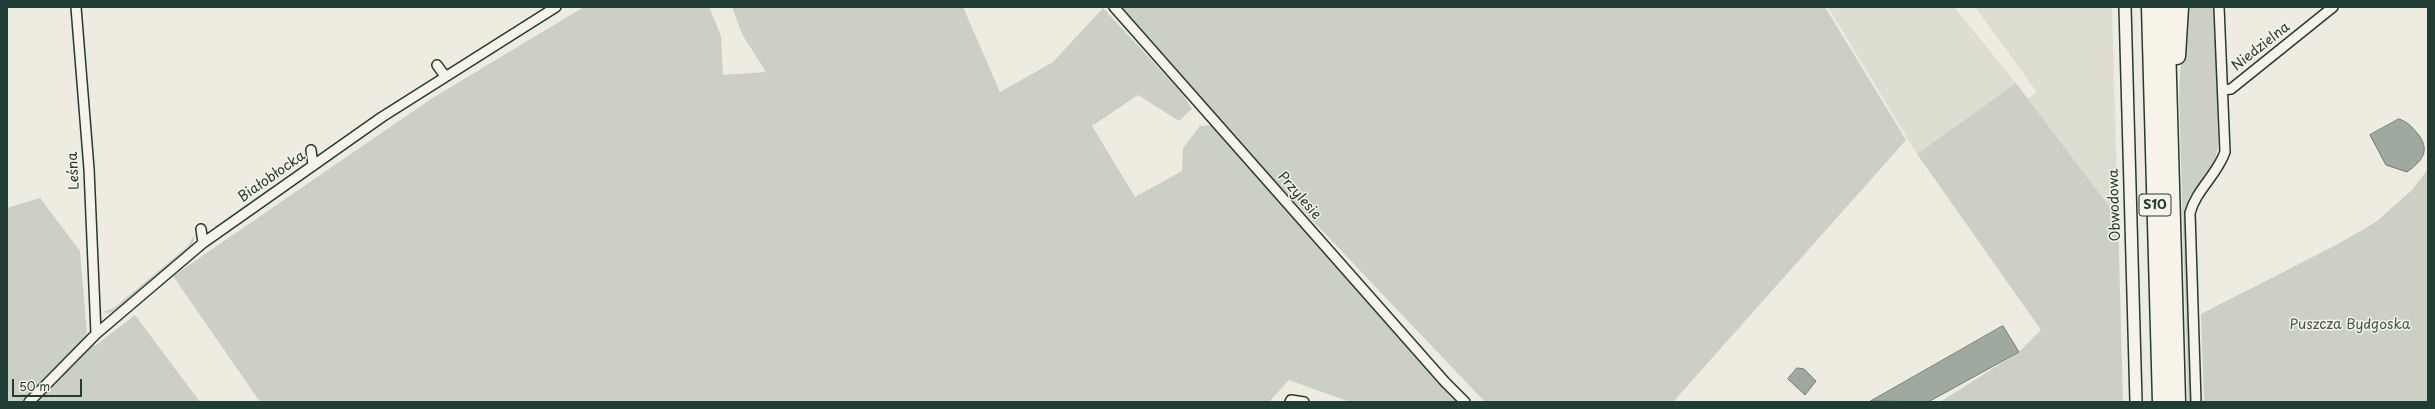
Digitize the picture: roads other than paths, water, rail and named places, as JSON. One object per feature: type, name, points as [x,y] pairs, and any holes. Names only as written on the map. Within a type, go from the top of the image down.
[{"type":"highway","name":"S10","points":[[2150,7],[2161,402]]},
{"type":"highway","name":"S10","points":[[2166,7],[2177,402]]},
{"type":"highway","points":[[2170,115],[2177,57],[2180,7]]},
{"type":"street","name":"Leśna","points":[[76,7],[89,169],[96,334]]},
{"type":"street","name":"Białobłocka","points":[[29,402],[96,334],[203,243],[382,117],[556,7]]},
{"type":"street","name":"Przylesie","points":[[1114,7],[1440,377],[1465,402]]},
{"type":"street","name":"Obwodowa","points":[[2125,7],[2136,402]]},
{"type":"street","points":[[2196,402],[2190,213],[2193,200],[2218,169],[2225,152],[2219,7]]},
{"type":"street","name":"Niedzielna","points":[[2223,90],[2231,89],[2333,7]]},
{"type":"street","points":[[437,65],[445,76]]},
{"type":"street","points":[[311,150],[313,165]]},
{"type":"street","points":[[201,229],[203,243]]},
{"type":"street","points":[[1290,402],[1292,400],[1304,402]]},
{"type":"park label","name":"Puszcza Bydgoska","points":[[2350,325]]}]
